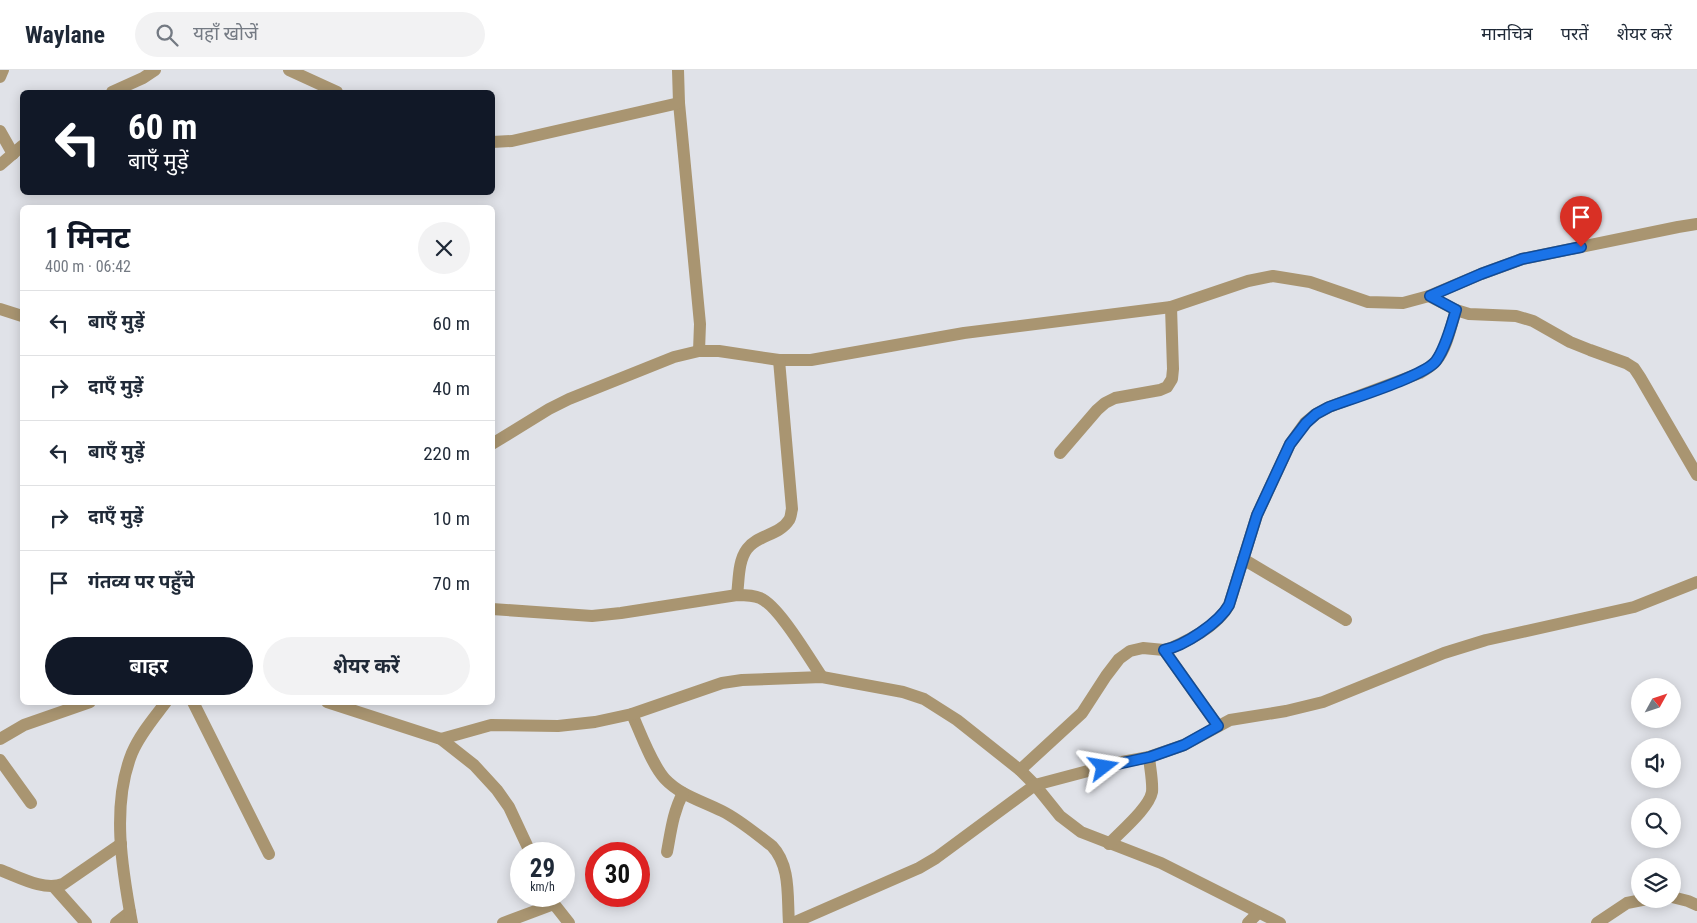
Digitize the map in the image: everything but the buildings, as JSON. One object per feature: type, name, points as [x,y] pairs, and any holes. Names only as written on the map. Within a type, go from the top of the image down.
[{"type":"street","points":[[0,77],[3,70]]},
{"type":"street","points":[[117,90],[144,78],[155,70]]},
{"type":"street","points":[[290,70],[333,90]]},
{"type":"street","points":[[678,70],[679,103],[700,324],[699,351]]},
{"type":"street","points":[[495,142],[512,141],[679,103]]},
{"type":"street","points":[[0,131],[18,150],[0,165]]},
{"type":"street","points":[[495,442],[549,409],[569,400],[674,358],[699,351],[719,351],[779,360],[811,360],[964,333],[1171,307],[1248,281],[1273,276],[1310,282],[1368,302],[1403,303],[1430,296],[1522,259],[1678,226],[1697,224]]},
{"type":"street","points":[[1430,296],[1456,310],[1469,314],[1516,316],[1533,321],[1570,342],[1626,362],[1634,368],[1643,382],[1697,475]]},
{"type":"street","points":[[1060,453],[1105,403],[1115,398],[1167,387],[1172,379],[1174,369],[1171,307]]},
{"type":"street","points":[[0,309],[20,315]]},
{"type":"street","points":[[1020,770],[1082,713],[1119,659],[1130,651],[1143,648],[1164,650],[1178,645],[1216,622],[1224,614],[1229,605],[1257,515],[1290,444],[1306,423],[1316,414],[1329,407],[1420,373],[1428,368],[1436,361],[1456,310]]},
{"type":"street","points":[[737,594],[742,558],[748,547],[760,538],[781,528],[790,520],[792,509],[779,360]]},
{"type":"street","points":[[1243,559],[1346,620]]},
{"type":"street","points":[[793,923],[919,868],[936,858],[1035,785],[1122,762],[1150,757],[1184,745],[1230,720],[1286,711],[1323,702],[1444,653],[1486,640],[1634,607],[1697,582]]},
{"type":"street","points":[[495,609],[592,616],[737,594],[749,595],[762,598],[773,609],[787,625],[822,677]]},
{"type":"street","points":[[1164,650],[1218,726]]},
{"type":"street","points":[[441,739],[491,725],[558,726],[595,722],[632,714],[722,683],[742,680],[822,677],[903,692],[924,698],[957,720],[1020,770],[1060,816],[1081,832],[1161,863],[1280,923]]},
{"type":"street","points":[[0,739],[24,725],[81,705]]},
{"type":"street","points":[[116,923],[131,918],[121,844],[120,807],[124,777],[133,751],[164,705]]},
{"type":"street","points":[[194,705],[269,854]]},
{"type":"street","points":[[336,705],[441,739],[474,765],[497,790],[509,807],[525,842]]},
{"type":"street","points":[[632,714],[664,778],[683,792],[723,811],[778,852],[783,860],[785,870],[789,923]]},
{"type":"street","points":[[1109,844],[1137,815],[1150,798],[1152,788],[1150,757]]},
{"type":"street","points":[[0,760],[31,803]]},
{"type":"street","points":[[668,852],[675,808],[683,792]]},
{"type":"street","points":[[0,870],[42,885],[54,887],[63,884],[121,844]]},
{"type":"street","points":[[54,887],[86,923]]},
{"type":"street","points":[[1681,899],[1697,905]]},
{"type":"street","points":[[1597,923],[1631,902]]},
{"type":"street","points":[[503,923],[537,907]]},
{"type":"street","points":[[557,907],[569,923]]},
{"type":"street","points":[[1248,923],[1258,913]]},
{"type":"route","points":[[1104,767],[1150,757],[1184,745],[1218,726],[1164,650],[1178,645],[1216,622],[1224,614],[1229,605],[1257,515],[1290,444],[1306,423],[1316,414],[1329,407],[1420,373],[1436,361],[1456,310],[1430,296],[1522,259],[1581,247]]}]
